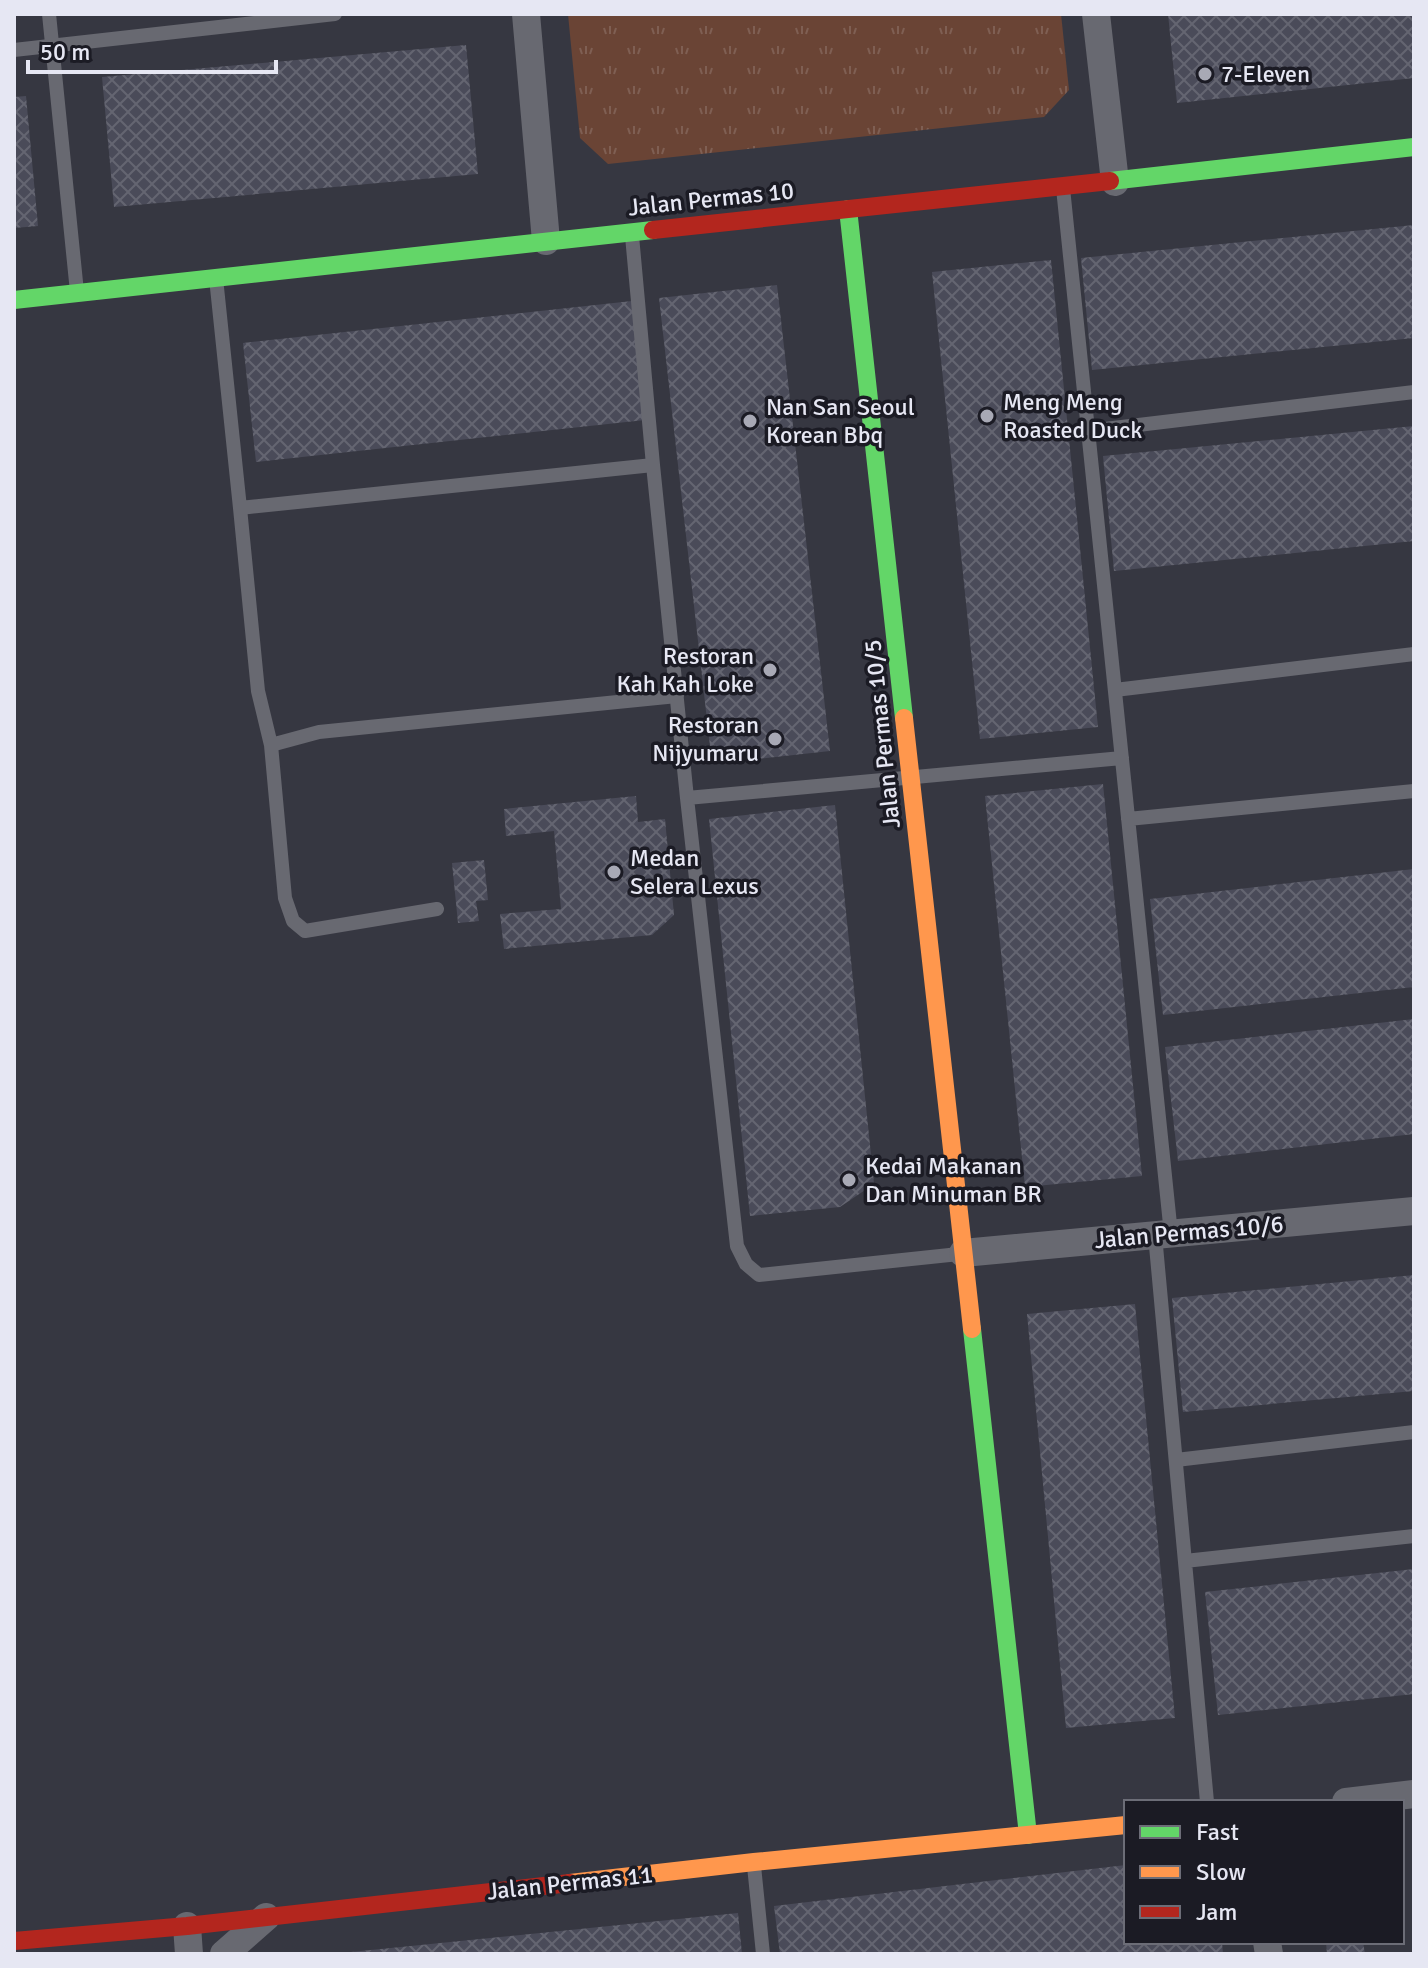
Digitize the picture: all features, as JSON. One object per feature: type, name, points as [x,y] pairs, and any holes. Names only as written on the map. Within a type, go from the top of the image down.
[{"type":"street","points":[[526,14],[546,241]]},
{"type":"street","points":[[1096,14],[1115,182]]},
{"type":"street","name":"Jalan Permas 10","points":[[14,300],[1414,147]]},
{"type":"street","name":"Jalan Permas 10/5","points":[[848,209],[1028,1835]]},
{"type":"street","name":"Jalan Permas 10/6","points":[[963,1253],[1414,1211]]},
{"type":"street","points":[[1363,1800],[1414,1794]]},
{"type":"street","name":"Jalan Permas 11","points":[[14,1941],[187,1926],[754,1862],[1124,1825]]},
{"type":"street","points":[[224,1954],[266,1917]]},
{"type":"street","points":[[187,1926],[189,1954]]},
{"type":"street","points":[[110,1933],[146,1954]]},
{"type":"lane","points":[[49,14],[77,293]]},
{"type":"lane","points":[[14,50],[335,14]]},
{"type":"lane","points":[[1063,187],[1128,819],[1163,1235],[1176,1460],[1207,1800]]},
{"type":"lane","points":[[632,232],[687,798],[737,1246],[746,1264],[759,1275],[963,1253]]},
{"type":"lane","points":[[216,278],[258,691],[271,745],[285,898],[293,921],[305,931],[437,909]]},
{"type":"lane","points":[[1088,431],[1414,392]]},
{"type":"lane","points":[[240,508],[653,465]]},
{"type":"lane","points":[[1115,690],[1414,654]]},
{"type":"lane","points":[[271,745],[319,732],[677,696]]},
{"type":"lane","points":[[687,798],[1122,758]]},
{"type":"lane","points":[[1128,819],[1414,791]]},
{"type":"lane","points":[[1176,1460],[1414,1432]]},
{"type":"lane","points":[[1185,1561],[1414,1536]]},
{"type":"lane","points":[[754,1862],[763,1954]]},
{"type":"green space","points":[[568,14],[1061,14],[1069,90],[1044,117],[608,164],[580,138]]},
{"type":"building","points":[[1168,14],[1414,14],[1414,78],[1177,103]]},
{"type":"building","points":[[466,45],[478,174],[114,207],[102,77]]},
{"type":"building","points":[[26,96],[38,226],[14,228],[14,97]]},
{"type":"building","points":[[1414,225],[1414,338],[1092,370],[1081,258]]},
{"type":"building","points":[[1051,260],[1098,727],[980,739],[932,272]]},
{"type":"building","points":[[777,285],[830,751],[712,764],[659,298]]},
{"type":"building","points":[[632,301],[645,420],[256,462],[243,343]]},
{"type":"building","points":[[1414,426],[1414,541],[1114,571],[1103,456]]},
{"type":"building","points":[[1103,784],[1142,1176],[1025,1187],[985,796]]},
{"type":"building","name":"Medan Selera Lexus","points":[[636,796],[638,822],[665,819],[674,915],[652,935],[504,949],[500,914],[561,909],[554,831],[506,836],[504,809]]},
{"type":"building","points":[[835,805],[874,1184],[840,1207],[750,1216],[709,819]]},
{"type":"building","points":[[484,860],[488,900],[476,901],[479,921],[458,923],[452,863]]},
{"type":"building","points":[[1414,869],[1414,987],[1163,1015],[1150,899]]},
{"type":"building","points":[[1414,1019],[1414,1134],[1178,1161],[1165,1047]]},
{"type":"building","points":[[1414,1275],[1414,1391],[1183,1412],[1172,1298]]},
{"type":"building","points":[[1135,1304],[1175,1718],[1066,1728],[1027,1314]]},
{"type":"building","points":[[1414,1569],[1414,1694],[1218,1715],[1205,1592]]},
{"type":"building","points":[[1124,1865],[1124,1944],[1222,1944],[1223,1954],[780,1954],[774,1906]]},
{"type":"building","points":[[738,1913],[742,1954],[351,1952]]},
{"type":"building","points":[[1326,1944],[1363,1944],[1365,1954],[1327,1954]]},
{"type":"traffic: fast","points":[[1110,181],[1414,147]]},
{"type":"traffic: fast","points":[[848,209],[904,718]]},
{"type":"traffic: fast","points":[[14,300],[653,230]]},
{"type":"traffic: fast","points":[[972,1329],[1028,1835]]},
{"type":"traffic: slow","points":[[904,718],[972,1329]]},
{"type":"traffic: slow","points":[[570,1883],[1124,1825]]},
{"type":"traffic: jam","points":[[653,230],[1110,181]]},
{"type":"traffic: jam","points":[[14,1941],[187,1926],[570,1883]]},
{"type":"place","name":"7-Eleven","points":[[1205,74]]},
{"type":"place","name":"Meng Meng Roasted Duck","points":[[987,416]]},
{"type":"place","name":"Nan San Seoul Korean Bbq","points":[[750,421]]},
{"type":"place","name":"Restoran Kah Kah Loke","points":[[770,670]]},
{"type":"place","name":"Restoran Nijyumaru","points":[[775,739]]},
{"type":"place","name":"Medan Selera Lexus","points":[[614,872]]},
{"type":"place","name":"Kedai Makanan Dan Minuman BR","points":[[849,1180]]}]
